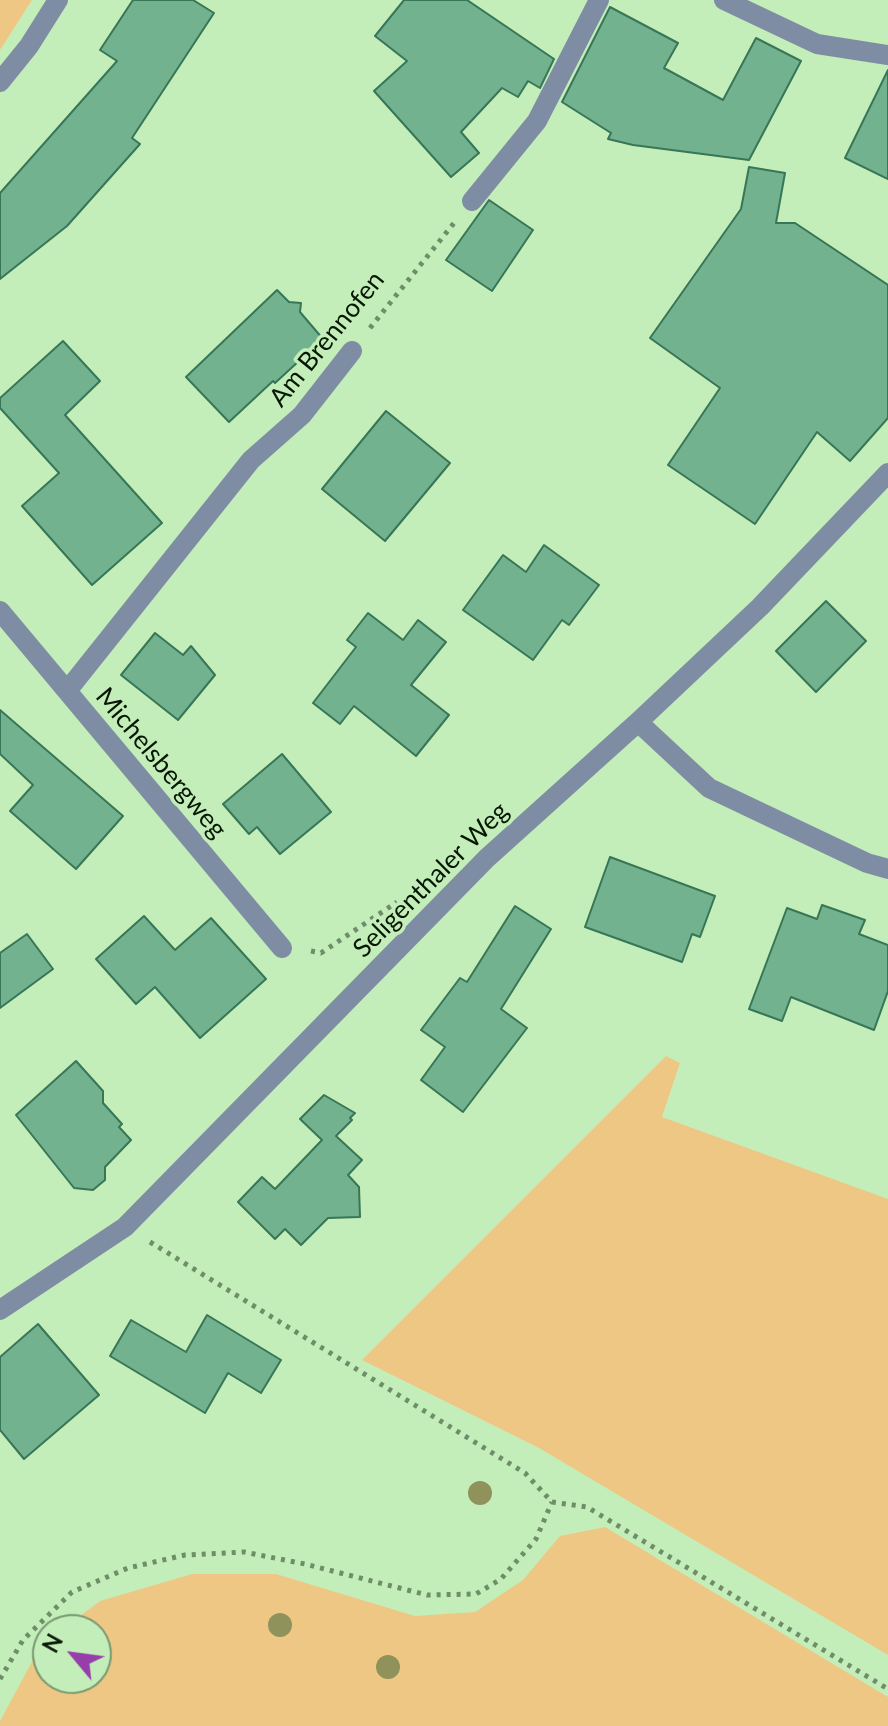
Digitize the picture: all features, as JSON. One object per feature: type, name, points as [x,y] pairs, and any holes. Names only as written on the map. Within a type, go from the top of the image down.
[{"type":"street","points":[[0,82],[29,46],[58,0]]},
{"type":"street","points":[[472,201],[537,121],[599,0]]},
{"type":"street","points":[[724,0],[817,44],[888,55]]},
{"type":"street","name":"Am Brennofen","points":[[67,691],[251,460],[302,415],[352,351]]},
{"type":"street","name":"Seligenthaler Weg","points":[[0,1310],[125,1227],[487,858],[760,607],[888,473]]},
{"type":"street","name":"Michelsbergweg","points":[[0,611],[282,948]]},
{"type":"street","points":[[638,722],[709,788],[867,863],[888,869]]},
{"type":"path","name":"Am Brennofen","points":[[352,351],[472,201]]},
{"type":"path","points":[[282,948],[321,953],[409,894]]},
{"type":"path","points":[[125,1227],[525,1473],[552,1502],[587,1507],[888,1689]]},
{"type":"path","points":[[0,1679],[23,1640],[72,1592],[128,1568],[185,1555],[244,1552],[427,1595],[476,1594],[501,1579],[536,1539],[552,1502]]},
{"type":"shaded area","points":[[0,0],[32,0],[0,50]]},
{"type":"shaded area","points":[[666,1056],[680,1063],[662,1117],[888,1199],[888,1655],[539,1448],[362,1360]]},
{"type":"shaded area","points":[[605,1527],[888,1697],[888,1726],[0,1726],[32,1662],[32,1694],[112,1694],[112,1614],[83,1614],[100,1601],[192,1574],[276,1574],[415,1616],[475,1612],[523,1580],[560,1536]]},
{"type":"building","points":[[133,0],[193,0],[214,13],[132,138],[140,144],[67,226],[0,279],[0,193],[117,61],[100,50]]},
{"type":"building","points":[[404,0],[467,0],[554,59],[540,88],[528,81],[518,97],[502,88],[461,132],[479,153],[451,177],[374,91],[407,61],[375,36]]},
{"type":"building","points":[[610,7],[678,43],[664,68],[723,100],[756,38],[801,61],[749,160],[608,139],[611,133],[562,102]]},
{"type":"building","points":[[888,70],[888,179],[845,158]]},
{"type":"building","points":[[749,167],[785,173],[776,223],[795,223],[888,285],[888,418],[850,461],[817,432],[755,524],[668,465],[720,388],[650,338],[741,209]]},
{"type":"building","points":[[489,200],[533,230],[492,291],[446,260]]},
{"type":"building","points":[[277,290],[289,302],[301,303],[300,312],[323,339],[229,422],[186,377]]},
{"type":"building","points":[[63,341],[100,381],[65,415],[162,523],[92,585],[22,506],[59,473],[0,408],[0,398]]},
{"type":"building","points":[[386,411],[450,463],[385,541],[322,489]]},
{"type":"building","points":[[544,545],[599,585],[569,625],[562,620],[533,660],[463,610],[503,555],[526,572]]},
{"type":"building","points":[[826,601],[866,641],[816,692],[776,651]]},
{"type":"building","points":[[368,613],[403,640],[418,620],[446,642],[411,685],[449,715],[416,756],[354,706],[340,724],[313,703],[356,647],[347,640]]},
{"type":"building","points":[[155,633],[183,655],[191,646],[215,675],[178,720],[121,675]]},
{"type":"building","points":[[0,710],[123,816],[76,869],[10,811],[33,785],[0,754]]},
{"type":"building","points":[[282,754],[331,812],[280,854],[257,827],[249,834],[223,804]]},
{"type":"building","points":[[610,857],[715,896],[700,937],[692,934],[682,962],[585,927]]},
{"type":"building","points":[[822,905],[865,920],[859,934],[888,945],[888,991],[874,1030],[791,997],[782,1021],[749,1009],[787,908],[817,919]]},
{"type":"building","points":[[515,906],[551,929],[501,1009],[527,1028],[463,1112],[421,1080],[445,1047],[421,1030],[460,978],[467,982]]},
{"type":"building","points":[[144,916],[175,950],[211,918],[266,979],[200,1038],[155,987],[136,1004],[96,959]]},
{"type":"building","points":[[27,934],[53,969],[0,1008],[0,953]]},
{"type":"building","points":[[76,1061],[103,1091],[103,1103],[122,1124],[119,1127],[131,1140],[105,1167],[105,1180],[93,1190],[74,1188],[16,1115]]},
{"type":"building","points":[[324,1095],[355,1113],[336,1136],[362,1160],[348,1175],[359,1187],[360,1217],[328,1218],[301,1245],[285,1229],[275,1239],[238,1202],[262,1177],[275,1189],[322,1140],[300,1119]]},
{"type":"building","points":[[207,1315],[281,1360],[261,1393],[228,1373],[205,1413],[110,1356],[131,1320],[186,1352]]},
{"type":"building","points":[[38,1324],[99,1395],[24,1459],[0,1430],[0,1357]]}]
